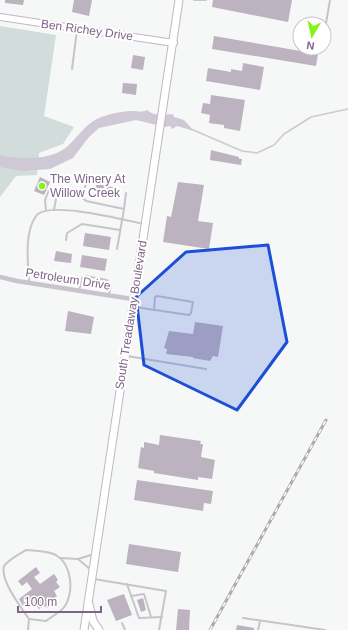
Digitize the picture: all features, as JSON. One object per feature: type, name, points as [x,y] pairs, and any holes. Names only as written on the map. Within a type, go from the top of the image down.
[{"type":"main road","name":"South Treadaway Boulevard","points":[[84,630],[124,355],[174,43],[179,0]]},
{"type":"main road","points":[[88,601],[93,621],[99,630]]},
{"type":"street","name":"Ben Richey Drive","points":[[0,17],[174,43]]},
{"type":"street","name":"Petroleum Drive","points":[[0,277],[109,296],[132,303]]},
{"type":"lane","points":[[194,0],[206,0]]},
{"type":"lane","points":[[327,16],[330,0]]},
{"type":"lane","points":[[72,69],[77,29]]},
{"type":"lane","points":[[86,182],[83,198],[86,201],[124,209]]},
{"type":"lane","points":[[46,210],[45,200],[49,190],[57,193],[54,210]]},
{"type":"lane","points":[[117,249],[126,193]]},
{"type":"lane","points":[[28,283],[29,239],[36,217],[40,212],[54,210],[80,212],[145,224]]},
{"type":"lane","points":[[66,240],[67,233],[82,224],[120,230]]},
{"type":"lane","points":[[79,291],[82,278],[85,276],[107,280],[111,285],[109,296]]},
{"type":"lane","points":[[132,303],[154,310],[188,315],[191,313],[193,302],[190,300],[156,296],[154,310]]},
{"type":"lane","points":[[124,355],[206,369]]},
{"type":"lane","points":[[28,630],[29,619],[2,582],[2,571],[4,565],[26,550],[49,553],[61,558],[78,559],[95,554]]},
{"type":"lane","points":[[29,619],[46,621],[64,607],[71,576],[61,558]]},
{"type":"lane","points":[[78,559],[92,575],[127,584],[166,591],[159,630]]},
{"type":"lane","points":[[127,584],[139,618],[162,617]]},
{"type":"lane","points":[[131,596],[144,594],[150,617]]},
{"type":"lane","points":[[243,618],[325,630]]},
{"type":"lane","points":[[258,630],[260,621]]},
{"type":"lane","points":[[122,623],[125,630]]},
{"type":"highlighted area","points":[[268,245],[287,342],[237,410],[144,365],[136,297],[186,252]]},
{"type":"shaded area","points":[[0,26],[56,35],[44,116],[74,127],[63,144],[39,153],[37,175],[16,176],[0,197]]},
{"type":"shaded area","points":[[147,110],[156,114],[173,114],[174,117],[184,120],[194,131],[177,126],[172,129],[170,126],[165,127],[136,120],[99,128],[89,137],[73,158],[50,169],[22,171],[0,167],[0,155],[17,158],[36,158],[55,154],[63,150],[87,126],[99,118],[120,112],[142,112]]},
{"type":"building","points":[[5,0],[24,0],[23,5],[5,3]]},
{"type":"building","points":[[74,0],[92,0],[89,16],[72,12]]},
{"type":"building","points":[[213,0],[292,0],[288,22],[212,7]]},
{"type":"building","points":[[214,36],[292,50],[292,56],[318,56],[316,66],[212,49]]},
{"type":"building","points":[[133,55],[145,57],[143,70],[131,68]]},
{"type":"building","points":[[243,63],[264,67],[260,90],[206,81],[208,68],[231,72],[231,69],[242,71]]},
{"type":"building","points":[[123,83],[137,84],[136,95],[122,93]]},
{"type":"building","points":[[211,95],[245,100],[240,131],[224,128],[224,125],[209,123],[210,115],[201,113],[203,103],[210,104]]},
{"type":"building","points":[[211,150],[239,157],[239,159],[242,159],[241,165],[210,160]]},
{"type":"building","points":[[99,175],[110,178],[108,186],[120,189],[118,199],[94,193]]},
{"type":"building","name":"The Winery At Willow Creek","points":[[40,177],[50,182],[44,195],[34,191]]},
{"type":"building","points":[[178,182],[204,185],[198,221],[213,223],[209,249],[163,242],[167,216],[171,217]]},
{"type":"building","points":[[85,233],[111,237],[109,250],[83,246]]},
{"type":"building","points":[[56,251],[72,254],[71,263],[54,261]]},
{"type":"building","points":[[82,255],[107,259],[105,271],[80,267]]},
{"type":"building","points":[[68,311],[94,317],[91,334],[65,331]]},
{"type":"building","points":[[195,322],[223,326],[218,357],[213,356],[210,361],[193,357],[166,354],[167,349],[164,348],[169,331],[193,334]]},
{"type":"building","points":[[160,435],[201,441],[200,444],[203,444],[201,457],[215,460],[212,479],[198,477],[198,480],[154,473],[154,471],[138,468],[141,447],[144,448],[144,442],[159,445]]},
{"type":"building","points":[[137,480],[213,491],[211,504],[204,503],[203,511],[134,500]]},
{"type":"building","points":[[129,544],[181,552],[178,572],[126,564]]},
{"type":"building","points":[[36,567],[40,573],[34,577],[40,584],[54,574],[58,580],[56,582],[60,587],[54,591],[57,596],[52,600],[53,604],[48,608],[44,606],[39,609],[35,604],[33,606],[29,601],[23,606],[19,599],[32,589],[27,582],[22,586],[18,581]]},
{"type":"building","points":[[124,594],[132,615],[116,621],[107,600]]},
{"type":"building","points":[[143,598],[146,610],[141,612],[137,600]]},
{"type":"building","points":[[178,609],[190,610],[189,630],[176,630]]},
{"type":"building","points":[[237,625],[254,628],[254,630],[236,630]]},
{"type":"waterway","points":[[191,129],[242,151],[257,153],[274,145],[284,134],[311,117],[348,109]]},
{"type":"railway","points":[[210,630],[326,420]]},
{"type":"place","name":"The Winery At Willow Creek","points":[[42,186]]}]
